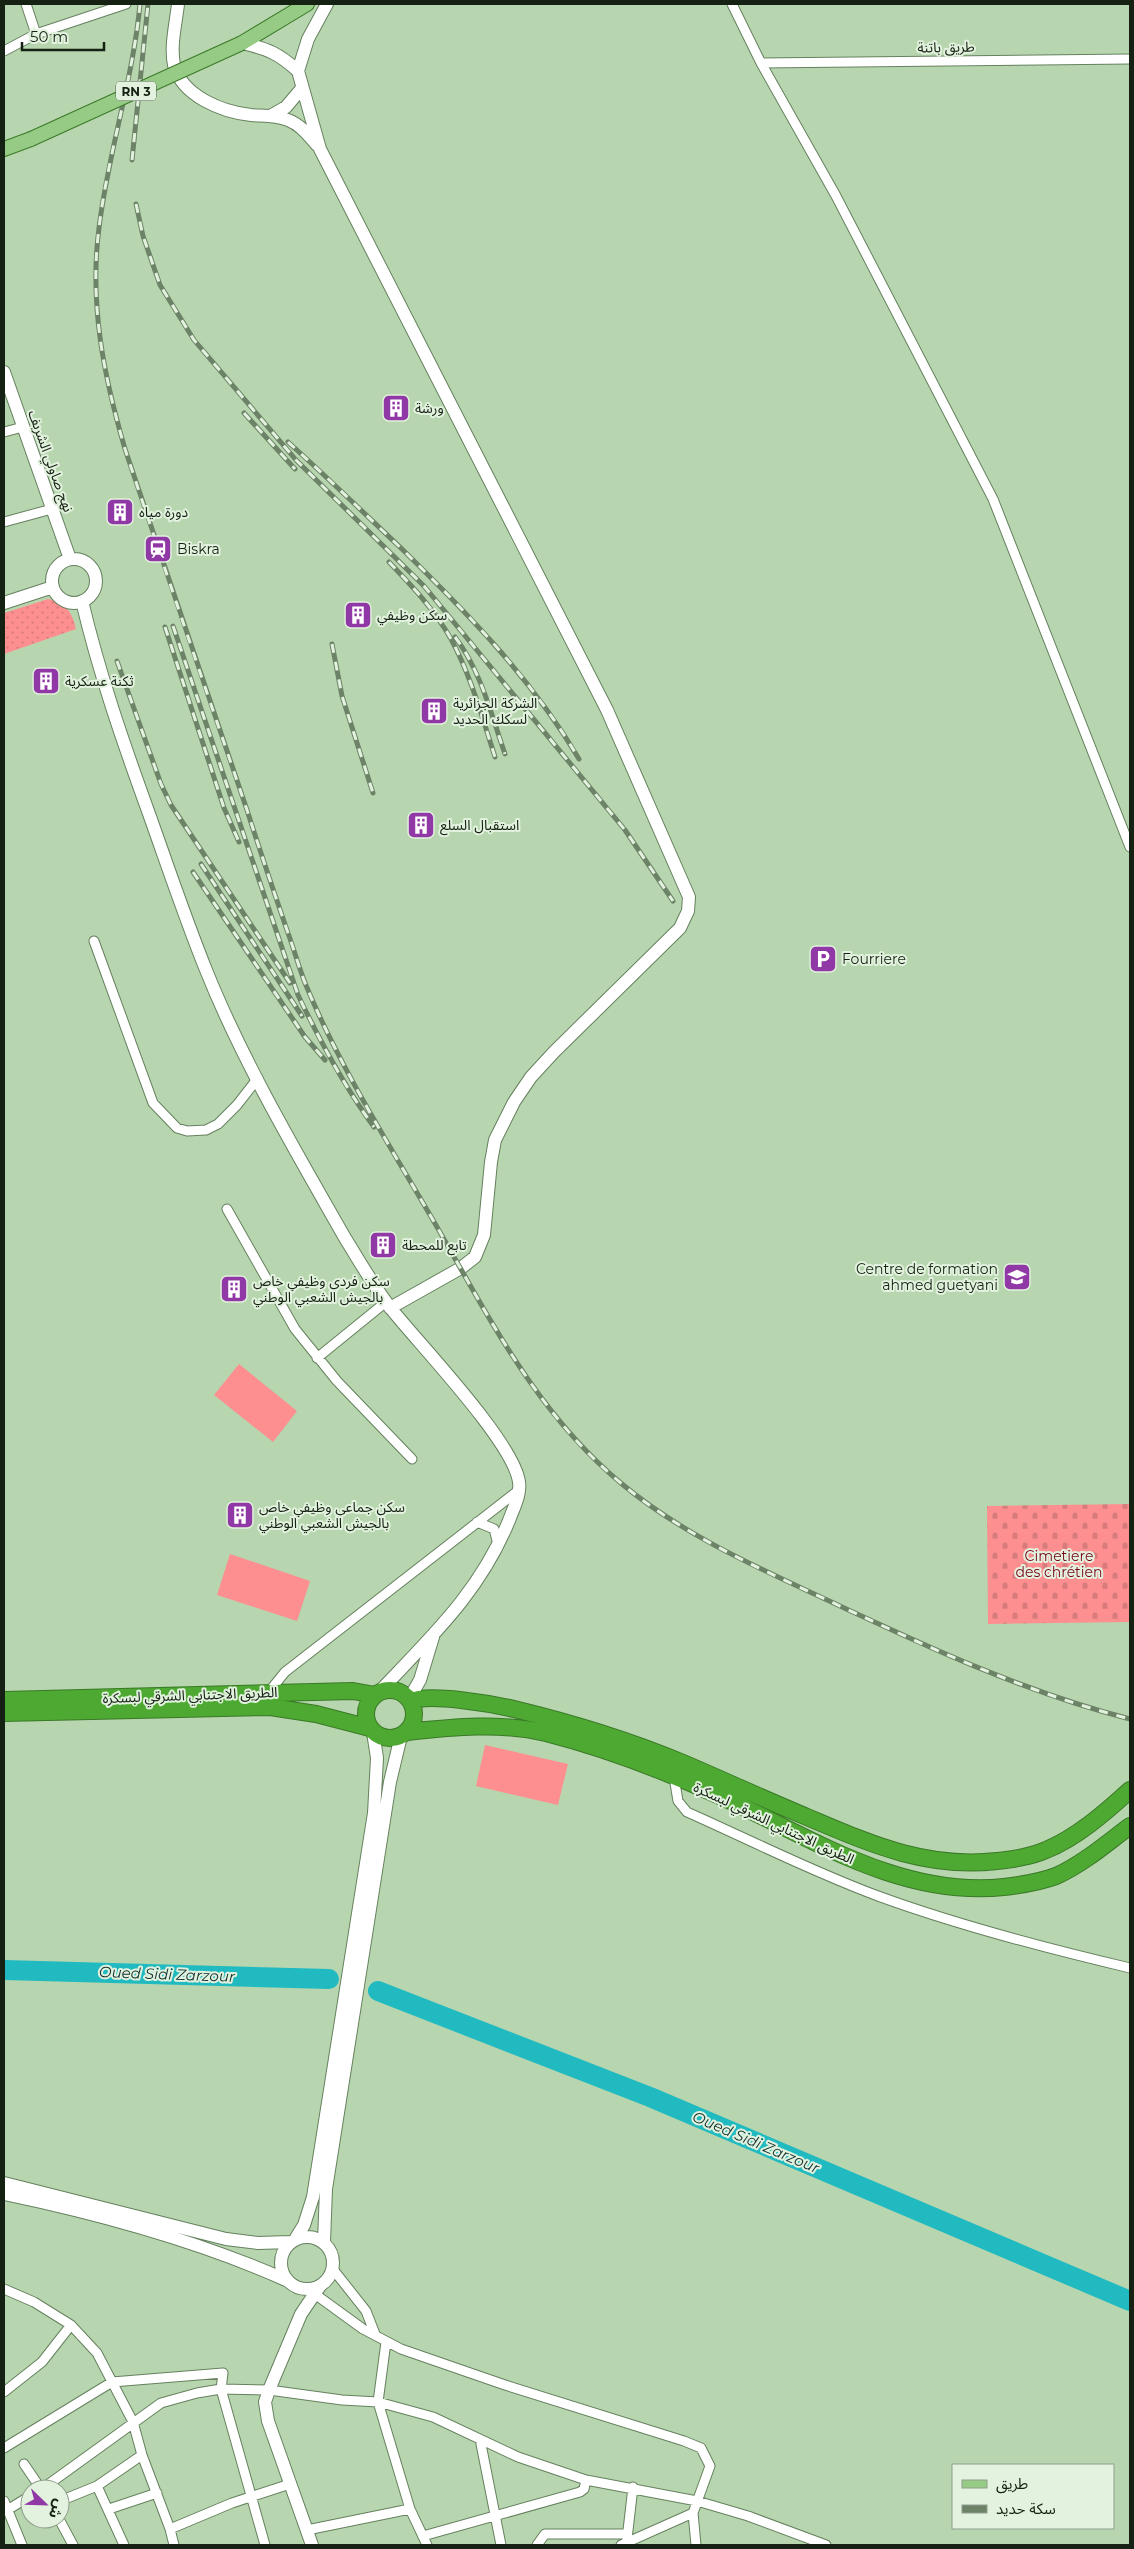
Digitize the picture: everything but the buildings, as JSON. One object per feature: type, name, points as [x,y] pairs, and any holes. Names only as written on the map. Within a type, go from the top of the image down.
[{"type":"highway","points":[[392,1690],[410,1700],[414,1707],[414,1720],[404,1734],[386,1738],[371,1730],[366,1714],[367,1707],[377,1694],[392,1690]]},
{"type":"highway","name":"الطريق الاجتنابي الشرقي لبسكرة","points":[[4,1700],[353,1691],[377,1694]]},
{"type":"highway","name":"الطريق الاجتنابي الشرقي لبسكرة","points":[[410,1700],[429,1698],[500,1706],[597,1731],[682,1763],[862,1841],[929,1860],[960,1863],[988,1862],[1016,1858],[1046,1850],[1072,1835],[1130,1790]]},
{"type":"highway","name":"الطريق الاجتنابي الشرقي لبسكرة","points":[[4,1713],[270,1707],[316,1714],[371,1730]]},
{"type":"highway","name":"الطريق الاجتنابي الشرقي لبسكرة","points":[[404,1734],[455,1726],[489,1727],[545,1733],[674,1777],[720,1796],[853,1861],[888,1873],[954,1887],[988,1889],[1021,1885],[1056,1876],[1087,1858],[1130,1826]]},
{"type":"main road","points":[[178,4],[174,64],[181,82],[195,94],[226,110],[252,115],[272,115],[298,124],[320,149]]},
{"type":"main road","name":"RN 3","points":[[4,149],[31,139],[242,43],[307,4]]},
{"type":"main road","points":[[328,4],[308,39],[298,71],[320,149],[607,710],[689,897],[688,911],[680,928],[554,1052],[531,1077],[514,1102],[495,1140],[490,1162],[484,1234],[475,1257],[461,1268],[388,1305]]},
{"type":"main road","points":[[242,43],[268,49],[283,57],[298,71]]},
{"type":"main road","points":[[272,115],[286,107],[302,88]]},
{"type":"main road","name":"نهج صاولي الشربف","points":[[4,372],[70,559]]},
{"type":"main road","points":[[70,559],[77,559],[89,565],[96,578],[93,592],[82,601],[68,602],[61,599],[52,587],[53,572],[63,562],[70,559]]},
{"type":"main road","points":[[4,603],[52,587]]},
{"type":"main road","points":[[82,601],[118,727],[174,885],[207,972],[258,1078],[348,1242],[388,1305],[498,1439],[514,1462],[519,1490],[516,1504],[481,1577],[463,1602],[434,1635],[377,1694]]},
{"type":"main road","points":[[410,1700],[420,1680],[434,1635]]},
{"type":"main road","points":[[305,2287],[280,2260],[282,2253],[304,2225],[313,2197],[374,1813],[377,1758],[371,1730]]},
{"type":"main road","points":[[324,2242],[326,2188],[388,1792],[404,1734]]},
{"type":"main road","points":[[4,2183],[226,2239],[258,2243],[314,2237],[324,2242],[331,2252],[332,2268],[330,2275],[305,2287],[300,2297],[301,2314]]},
{"type":"main road","points":[[4,2194],[44,2202],[182,2239],[305,2287]]},
{"type":"main road","points":[[305,2287],[301,2314],[265,2402],[266,2411],[312,2545]]},
{"type":"street","points":[[26,4],[36,34]]},
{"type":"street","points":[[4,52],[36,34],[126,4]]},
{"type":"street","points":[[732,4],[761,63],[836,196],[993,499],[1130,847]]},
{"type":"street","name":"طريق باتنة","points":[[761,63],[1130,59]]},
{"type":"street","points":[[4,432],[23,427]]},
{"type":"street","points":[[4,522],[52,509]]},
{"type":"street","points":[[94,940],[153,1103],[177,1128],[187,1131],[206,1130],[218,1124],[237,1105],[258,1078]]},
{"type":"street","points":[[227,1209],[277,1301],[317,1358],[412,1459]]},
{"type":"street","points":[[317,1358],[388,1305]]},
{"type":"street","points":[[268,1694],[290,1669],[519,1490]]},
{"type":"street","points":[[477,1522],[494,1529],[498,1545]]},
{"type":"street","points":[[674,1777],[678,1801],[687,1812],[878,1896],[1050,1949],[1130,1968]]},
{"type":"street","points":[[332,2268],[366,2311],[375,2334]]},
{"type":"street","points":[[305,2287],[363,2329],[375,2334],[386,2342],[505,2386],[696,2445],[704,2452],[710,2466],[693,2513],[696,2545]]},
{"type":"street","points":[[4,2289],[34,2302],[71,2325],[97,2353],[133,2422],[142,2455],[170,2529],[174,2545]]},
{"type":"street","points":[[4,2392],[42,2362],[71,2325]]},
{"type":"street","points":[[386,2342],[378,2402],[410,2509],[427,2545]]},
{"type":"street","points":[[4,2448],[112,2382],[219,2372],[224,2374],[221,2389],[250,2498],[265,2545]]},
{"type":"street","points":[[55,2479],[161,2404],[198,2393],[221,2389],[269,2390],[342,2400],[378,2402],[432,2417],[518,2457],[586,2480],[633,2487],[696,2501],[748,2516],[826,2545]]},
{"type":"street","points":[[480,2439],[501,2545]]},
{"type":"street","points":[[70,2497],[97,2486],[142,2455]]},
{"type":"street","points":[[24,2464],[34,2479]]},
{"type":"street","points":[[422,2536],[494,2514],[580,2492],[584,2488],[586,2480]]},
{"type":"street","points":[[170,2529],[212,2511],[290,2484]]},
{"type":"street","points":[[97,2486],[124,2545]]},
{"type":"street","points":[[625,2542],[633,2487]]},
{"type":"street","points":[[109,2509],[157,2493]]},
{"type":"street","points":[[20,2500],[6,2505],[22,2545]]},
{"type":"street","points":[[307,2530],[410,2509]]},
{"type":"street","points":[[538,2545],[545,2534],[625,2542],[693,2513]]},
{"type":"street","points":[[64,2529],[73,2545]]},
{"type":"green space","points":[[48,599],[59,603],[67,609],[76,629],[4,654],[4,613]]},
{"type":"green space","points":[[239,1364],[297,1411],[273,1442],[214,1395]]},
{"type":"green space","name":"Cimetiere des chrétien","points":[[1130,1504],[1130,1622],[988,1624],[987,1506]]},
{"type":"green space","points":[[230,1554],[310,1581],[297,1621],[217,1595]]},
{"type":"green space","points":[[485,1745],[568,1764],[558,1805],[476,1786]]},
{"type":"waterway","name":"Oued Sidi Zarzour","points":[[4,1970],[329,1979]]},
{"type":"waterway","name":"Oued Sidi Zarzour","points":[[378,1991],[650,2097],[1130,2301]]},
{"type":"railway","points":[[140,4],[132,60],[103,200],[96,256],[97,312],[100,340],[117,422],[302,976],[322,1022],[355,1086],[482,1307],[522,1371],[544,1401],[593,1458],[645,1502],[694,1534],[772,1574],[974,1666],[1051,1695],[1130,1719]]},
{"type":"railway","points":[[132,160],[148,4]]},
{"type":"railway","points":[[136,204],[143,236],[160,285],[194,340],[296,460],[424,586],[625,830],[673,901]]},
{"type":"railway","points":[[244,413],[295,469]]},
{"type":"railway","points":[[288,442],[404,551],[476,624],[541,702],[579,759]]},
{"type":"railway","points":[[389,562],[430,608],[451,639],[470,682],[495,757]]},
{"type":"railway","points":[[173,626],[298,995],[333,1063],[374,1127]]},
{"type":"railway","points":[[165,627],[224,808],[239,842]]},
{"type":"railway","points":[[455,637],[479,678],[505,754]]},
{"type":"railway","points":[[332,644],[342,696],[373,793]]},
{"type":"railway","points":[[117,661],[161,784],[171,805],[290,983]]},
{"type":"railway","points":[[201,864],[302,1016]]},
{"type":"railway","points":[[193,872],[305,1037],[325,1060]]},
{"type":"place","name":"ورشة","points":[[396,408]]},
{"type":"place","name":"دورة مياه","points":[[120,512]]},
{"type":"place","name":"Biskra","points":[[158,549]]},
{"type":"place","name":"سكن وظيفي","points":[[358,615]]},
{"type":"place","name":"ثكنة عسكرية","points":[[46,681]]},
{"type":"place","name":"الشركة الجزائرية لسكك الحديد","points":[[434,711]]},
{"type":"place","name":"استقبال السلع","points":[[421,825]]},
{"type":"place","name":"Fourriere","points":[[823,959]]},
{"type":"place","name":"تابع للمحطة","points":[[383,1245]]},
{"type":"place","name":"Centre de formation ahmed guetyani","points":[[1017,1277]]},
{"type":"place","name":"سكن فردي وظيفي خاص بالجيش الشعبي الوطني","points":[[234,1289]]},
{"type":"place","name":"سكن جماعي وظيفي خاص بالجيش الشعبي الوطني","points":[[240,1515]]}]
